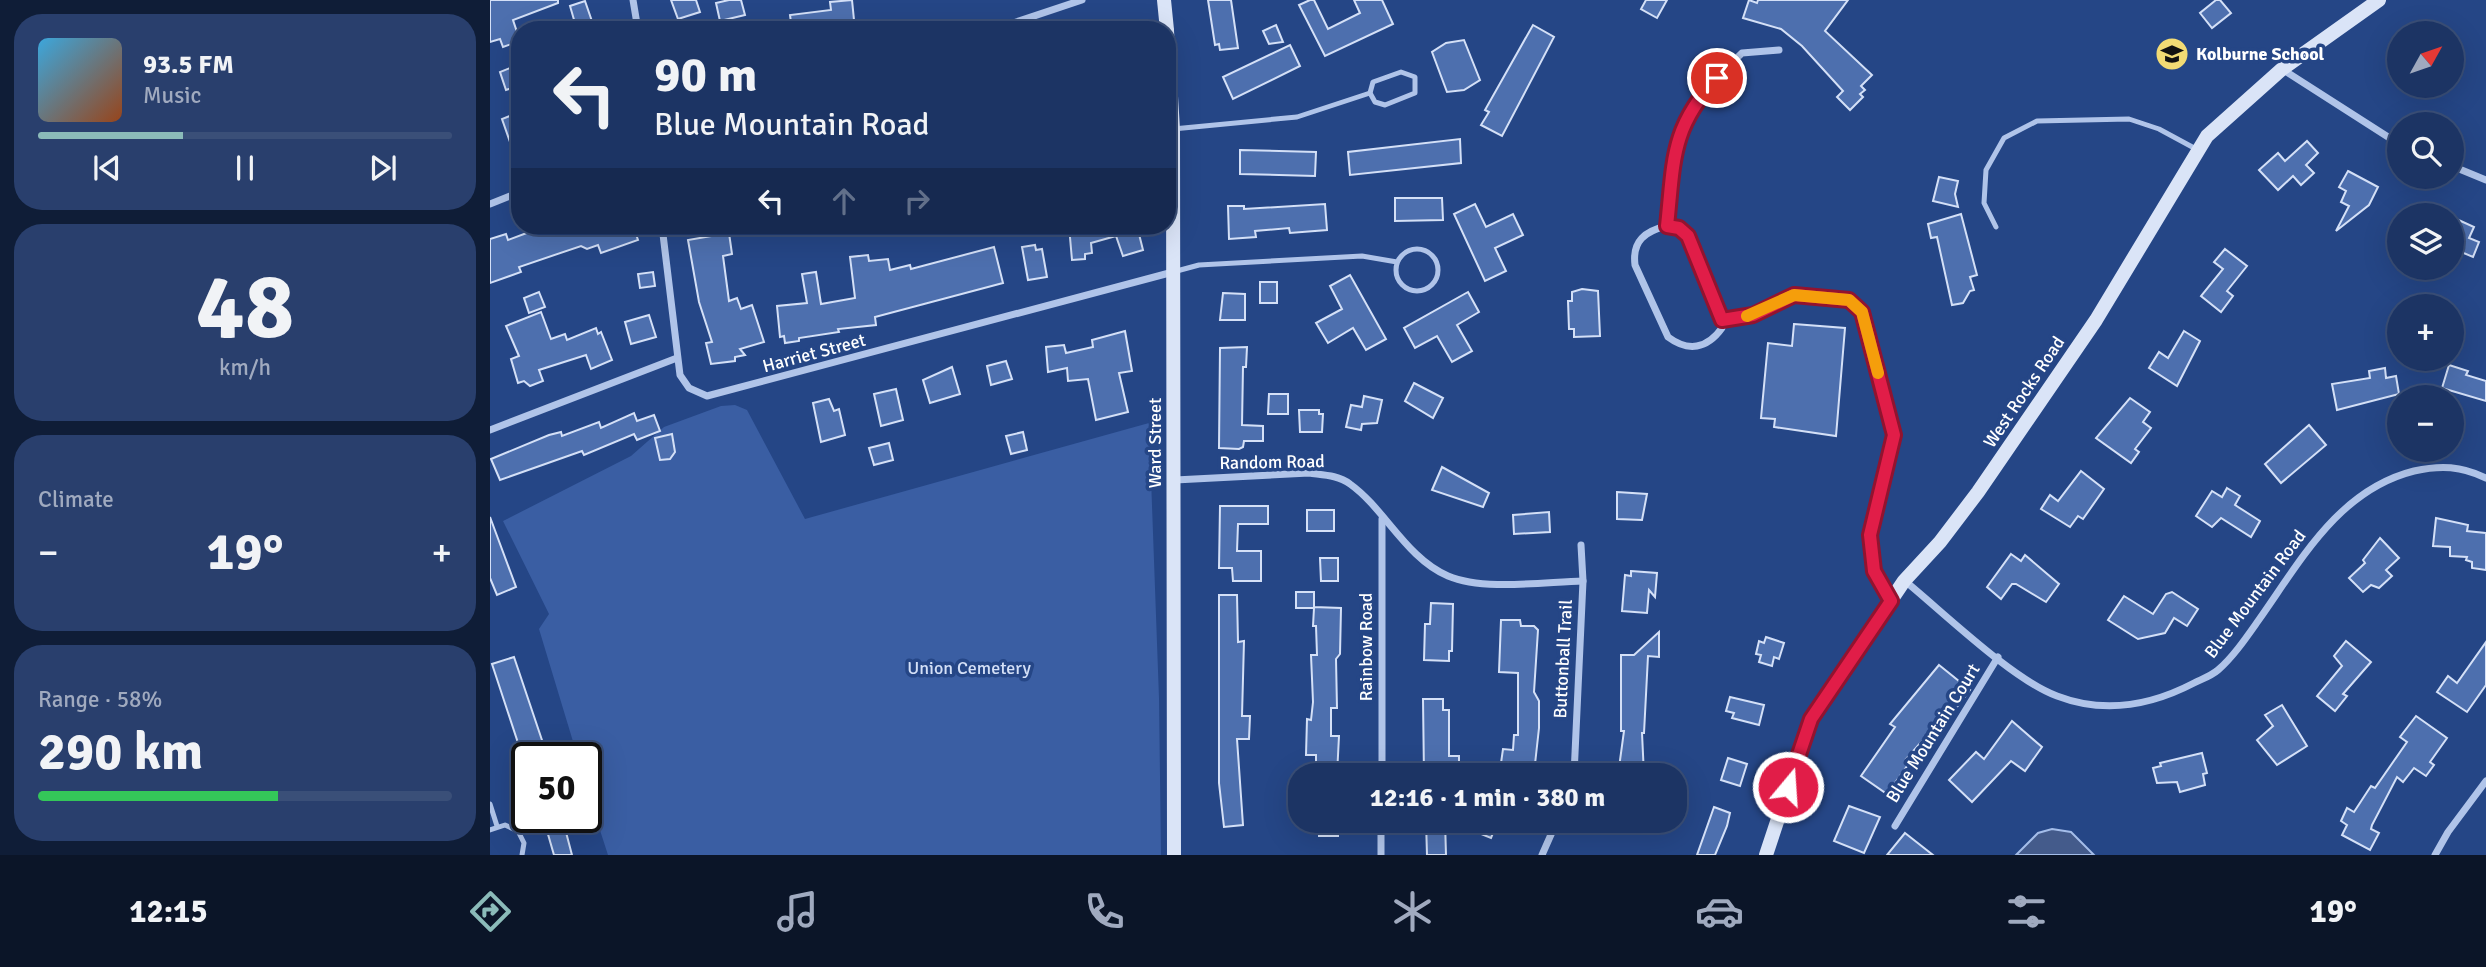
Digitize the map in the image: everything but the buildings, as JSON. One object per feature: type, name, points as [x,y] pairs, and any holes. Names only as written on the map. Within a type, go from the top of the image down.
[{"type":"main road","name":"Ward Street","points":[[1164,0],[1166,21]]},
{"type":"main road","name":"West Rocks Road","points":[[1766,855],[1811,719],[1904,580],[1940,542],[2096,320],[2207,136],[2282,69],[2379,0]]},
{"type":"main road","name":"Ward Street","points":[[1173,235],[1174,855]]},
{"type":"street","points":[[633,0],[636,21]]},
{"type":"street","points":[[1019,21],[1082,0]]},
{"type":"street","points":[[1667,226],[1674,160],[1682,124],[1695,102],[1742,52],[1779,50]]},
{"type":"street","points":[[2282,69],[2387,136]]},
{"type":"street","points":[[2464,171],[2486,180]]},
{"type":"street","points":[[490,204],[511,196]]},
{"type":"street","points":[[1667,226],[1679,228],[1688,236],[1722,320],[1721,328],[1714,339],[1703,345],[1690,347],[1678,344],[1668,337],[1635,265],[1633,252],[1643,235],[1667,226]]},
{"type":"street","points":[[490,430],[677,358],[663,235]]},
{"type":"street","name":"Harriet Street","points":[[677,358],[680,375],[688,388],[701,395],[714,396],[1173,272]]},
{"type":"street","points":[[1722,320],[1753,315],[1794,295],[1849,300],[1862,312],[1894,435],[1870,535],[1874,571],[1891,601]]},
{"type":"street","name":"Blue Mountain Road","points":[[1904,580],[1998,657],[2055,696],[2093,706],[2133,706],[2180,690],[2217,671],[2242,642],[2330,521],[2362,494],[2398,475],[2437,466],[2467,469],[2486,478]]},
{"type":"street","name":"Random Road","points":[[1175,480],[1331,475],[1350,484],[1432,567],[1450,577],[1472,583],[1583,581]]},
{"type":"street","name":"Rainbow Road","points":[[1382,518],[1382,763]]},
{"type":"street","name":"Buttonball Trail","points":[[1575,763],[1583,581],[1581,545]]},
{"type":"street","name":"Blue Mountain Court","points":[[1895,826],[1998,657]]},
{"type":"street","points":[[2435,855],[2448,832],[2486,781]]},
{"type":"street","points":[[1381,833],[1381,855]]},
{"type":"street","points":[[1542,855],[1552,833]]},
{"type":"lane","points":[[1176,129],[1297,117],[1370,93],[1377,79],[1401,72],[1411,74],[1417,82],[1411,96],[1385,105],[1375,102],[1370,93]]},
{"type":"lane","points":[[1996,227],[1984,203],[1986,170],[2004,138],[2037,121],[2129,119],[2158,129],[2199,150]]},
{"type":"lane","points":[[1408,250],[1425,250],[1437,261],[1437,278],[1426,290],[1410,290],[1398,279],[1397,262],[1408,250]]},
{"type":"lane","points":[[1173,272],[1199,265],[1362,256],[1397,262]]},
{"type":"lane","points":[[490,804],[497,826]]},
{"type":"lane","points":[[490,830],[497,826],[512,827],[518,831],[524,844],[524,854]]},
{"type":"green space","name":"Union Cemetery","points":[[735,405],[747,410],[805,519],[1149,423],[1159,698],[1161,855],[608,855],[601,833],[602,742],[573,742],[539,629],[549,614],[503,521],[631,456],[664,427],[721,406]]},
{"type":"shaded area","points":[[2052,829],[2071,832],[2094,855],[2016,855],[2038,833]]},
{"type":"slow traffic","points":[[1747,316],[1794,295],[1849,300],[1862,312],[1878,373]]},
{"type":"place","name":"Kolburne School","points":[[2172,54]]},
{"type":"route","points":[[1717,78],[1695,102],[1682,124],[1674,160],[1667,226],[1679,228],[1688,236],[1720,309],[1722,320],[1753,315],[1794,295],[1849,300],[1862,312],[1894,435],[1870,535],[1874,571],[1891,601],[1811,719],[1788,787]]}]
